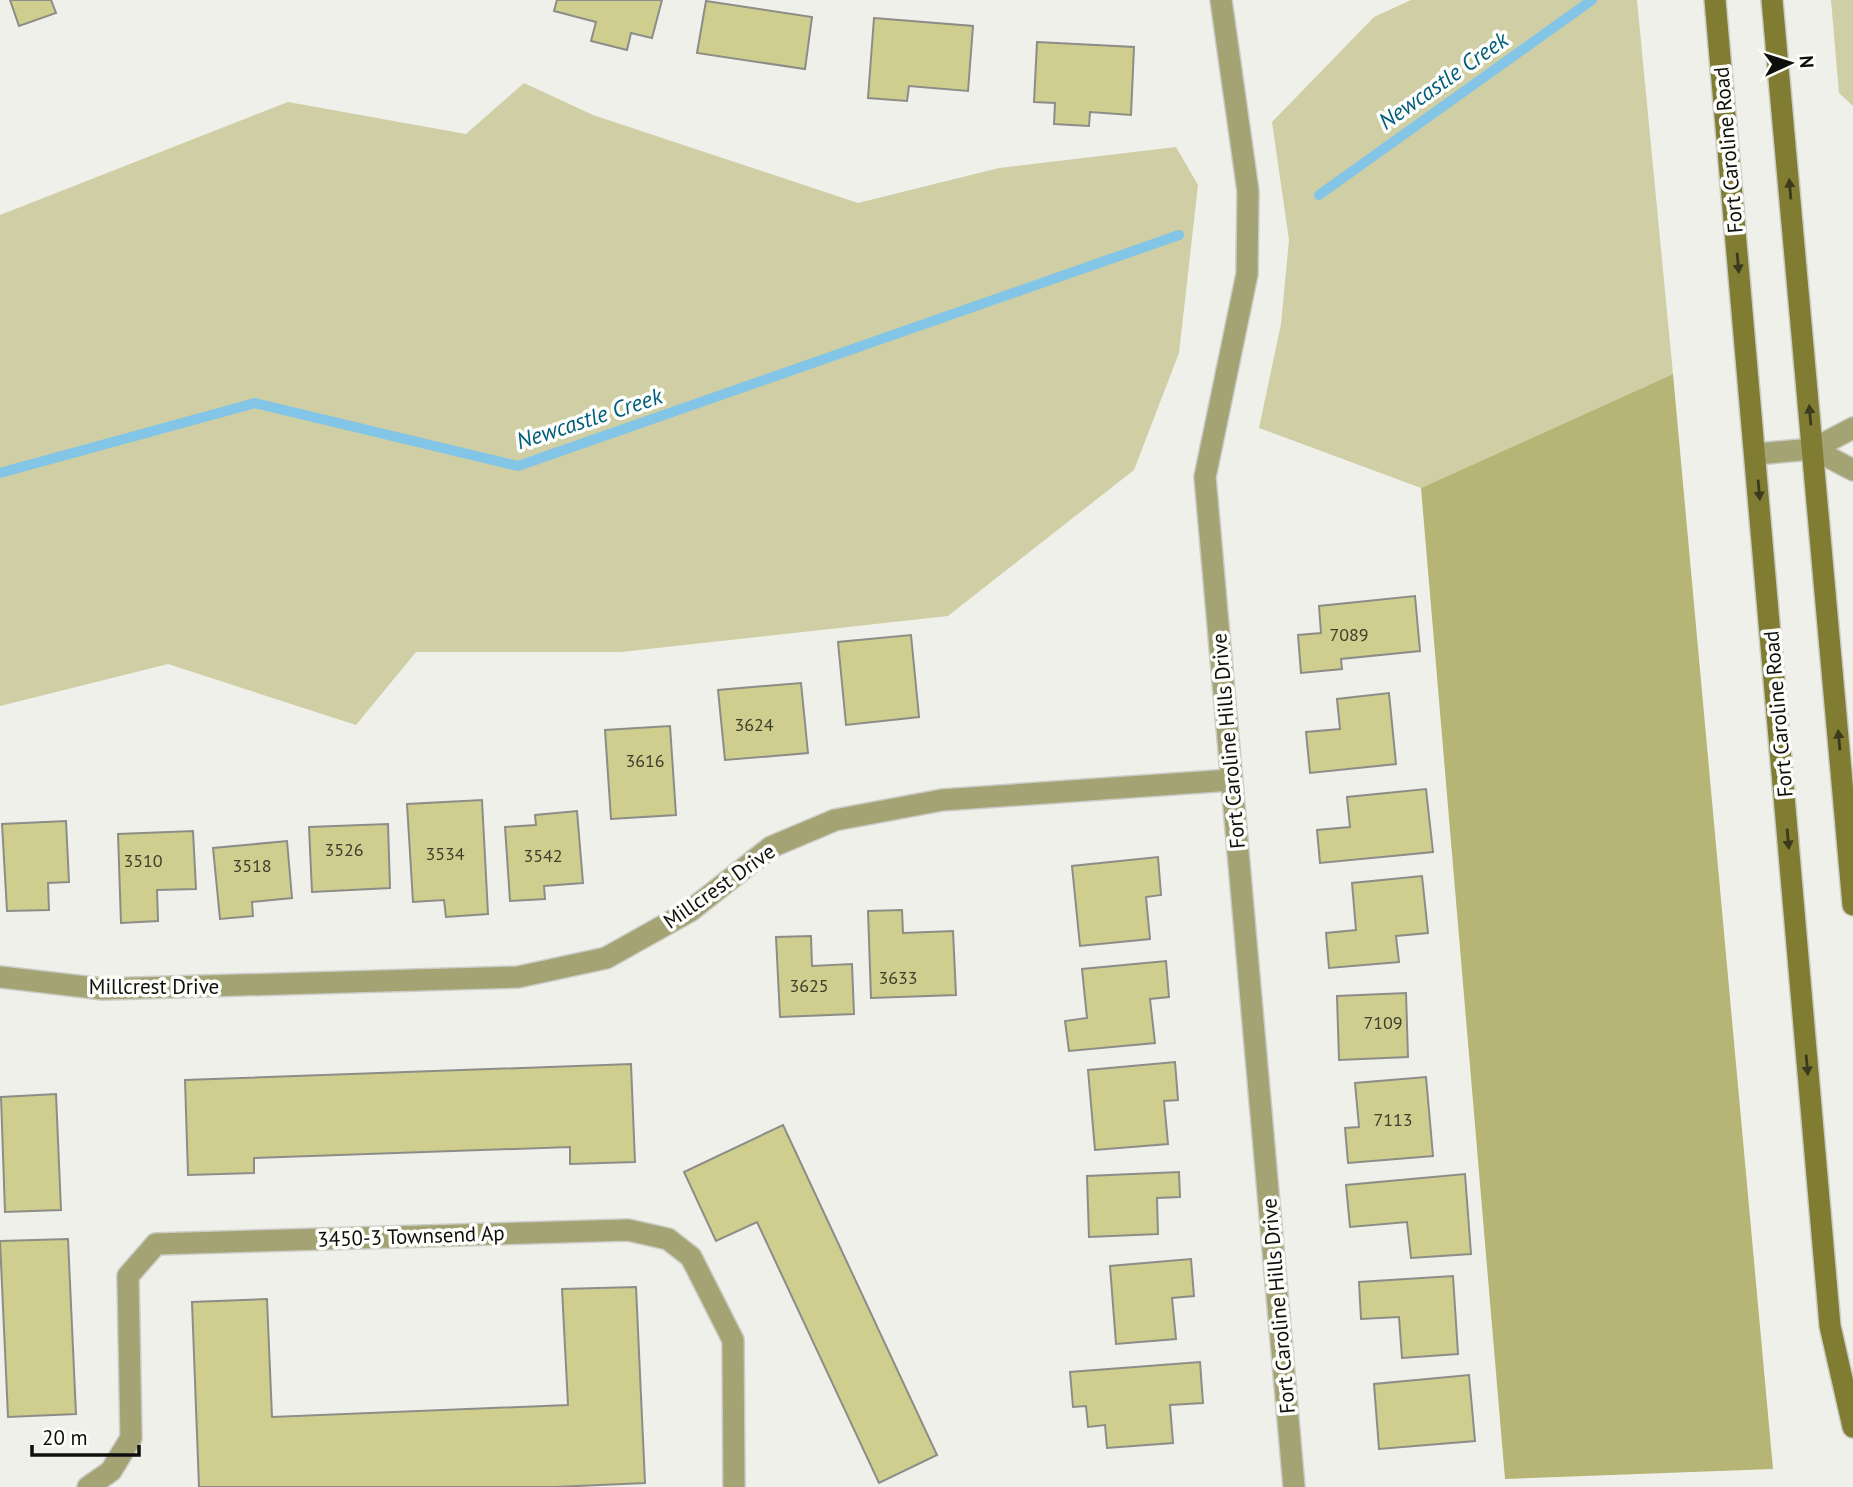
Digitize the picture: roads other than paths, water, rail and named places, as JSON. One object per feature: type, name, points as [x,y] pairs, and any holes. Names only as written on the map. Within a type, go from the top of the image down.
[{"type":"street","name":"Fort Caroline Hills Drive","points":[[1221,0],[1248,191],[1247,274],[1205,477],[1294,1487]]},
{"type":"street","name":"Fort Caroline Road","points":[[1715,0],[1830,1326],[1853,1427]]},
{"type":"street","points":[[1772,0],[1853,905]]},
{"type":"street","points":[[1756,454],[1813,449],[1853,428]]},
{"type":"street","points":[[1813,449],[1853,470]]},
{"type":"street","name":"Millcrest Drive","points":[[0,976],[103,989],[518,977],[606,958],[690,911],[771,847],[835,820],[942,800],[1231,780]]},
{"type":"street","name":"3450-3 Townsend Ap","points":[[88,1487],[111,1471],[131,1438],[128,1276],[156,1244],[628,1230],[668,1239],[691,1257],[733,1340],[734,1487]]},
{"type":"waterway","name":"Newcastle Creek","points":[[1319,195],[1592,0]]},
{"type":"waterway","name":"Newcastle Creek","points":[[0,473],[255,403],[518,466],[1179,235]]}]
